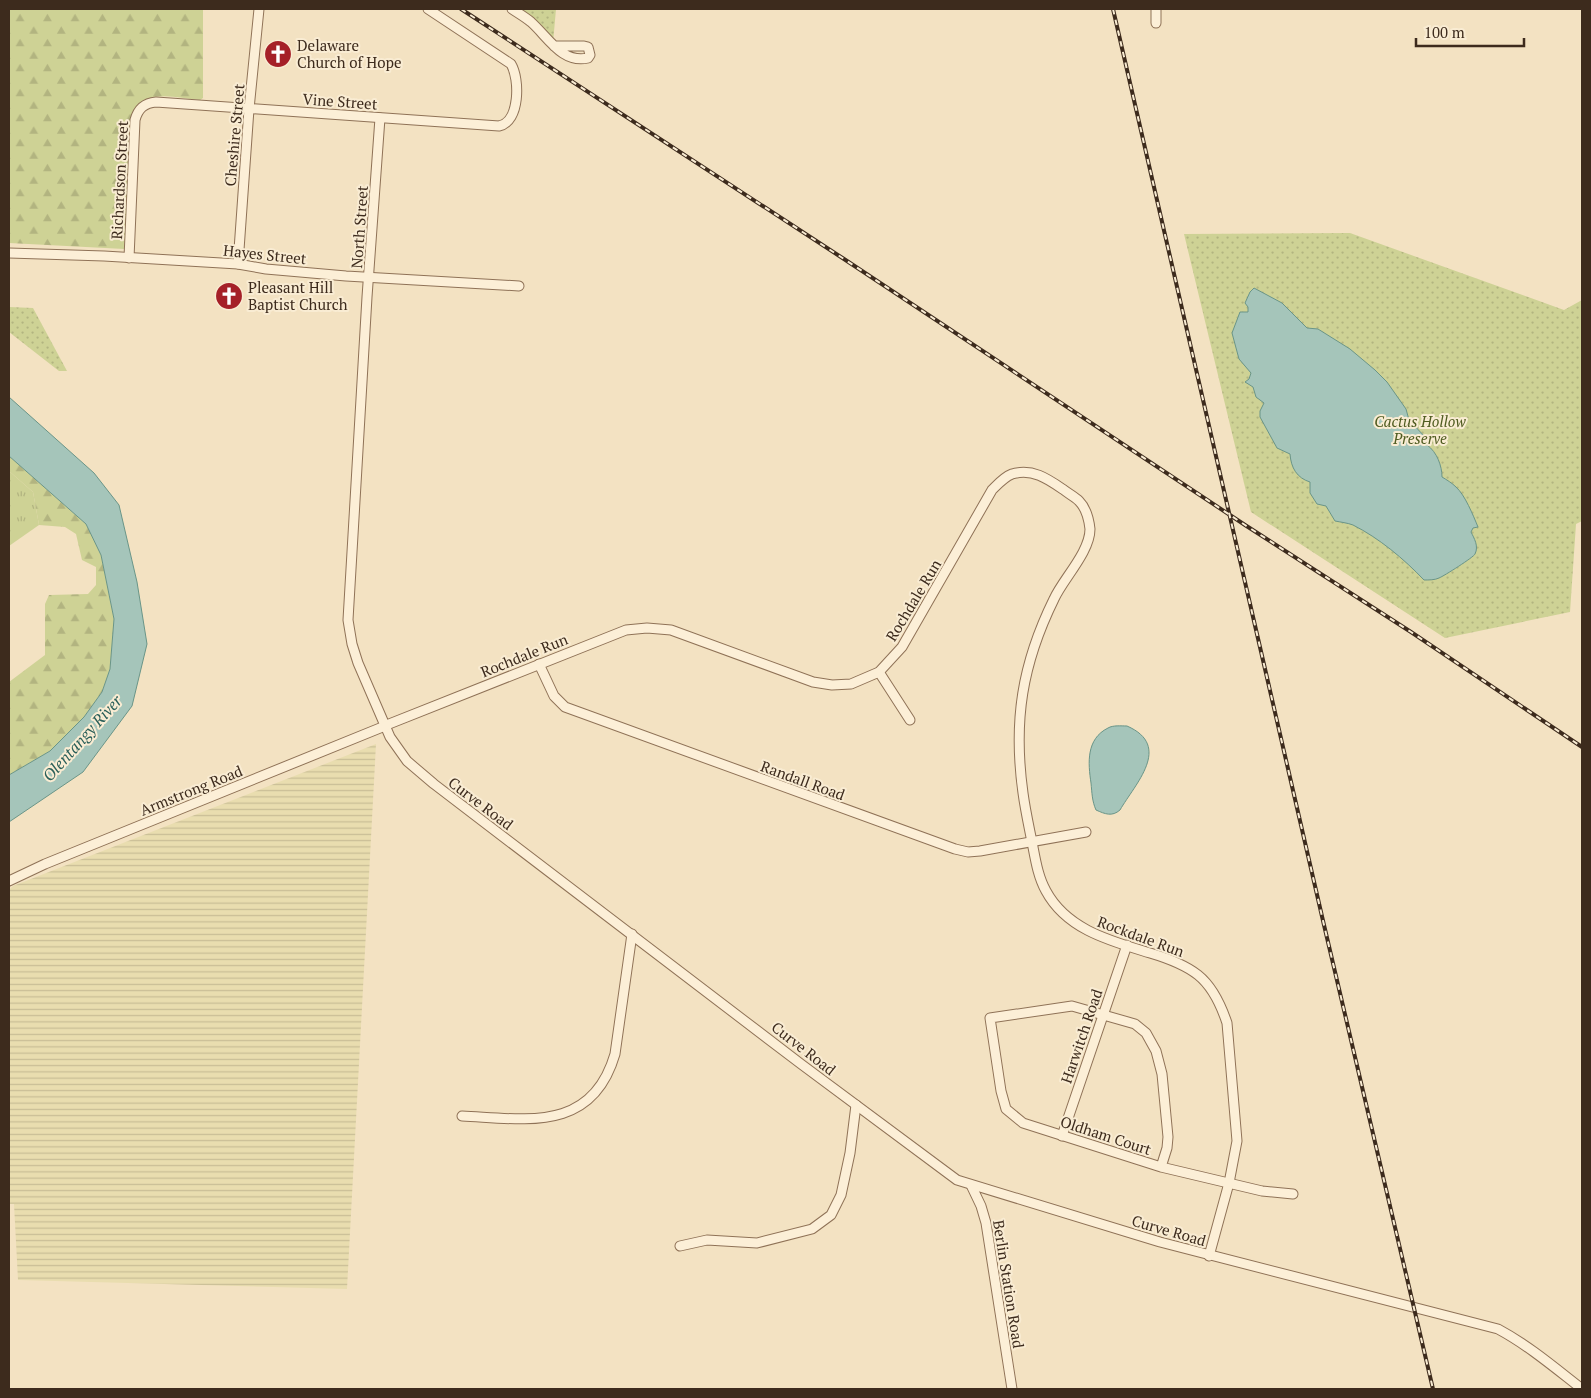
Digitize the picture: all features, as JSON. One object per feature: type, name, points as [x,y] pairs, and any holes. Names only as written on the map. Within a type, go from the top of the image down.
[{"type":"street","name":"Cheshire Street","points":[[238,264],[249,109],[259,9]]},
{"type":"street","name":"Vine Street","points":[[143,106],[156,102],[499,126],[508,123],[514,113],[516,97],[515,71],[511,64],[428,9]]},
{"type":"street","points":[[512,9],[530,22],[554,46]]},
{"type":"street","points":[[1156,9],[1156,23]]},
{"type":"street","name":"Richardson Street","points":[[128,258],[135,120],[143,106]]},
{"type":"street","name":"North Street","points":[[361,397],[380,118]]},
{"type":"street","name":"Hayes Street","points":[[9,253],[238,264],[266,269],[369,278],[519,286]]},
{"type":"street","name":"Curve Road","points":[[361,397],[348,620],[354,650],[384,726],[395,746],[417,770],[957,1180],[1209,1256],[1449,1315],[1498,1329],[1525,1345],[1582,1389]]},
{"type":"street","name":"Rochdale Run","points":[[384,726],[626,630],[647,628],[671,630],[813,682],[832,685],[851,684],[879,672],[902,647],[992,490],[1000,481],[1013,474],[1030,473],[1043,476],[1080,502],[1087,515],[1090,530],[1086,545],[1054,597],[1034,644],[1023,686],[1018,744],[1023,793]]},
{"type":"street","name":"Randall Road","points":[[539,664],[554,696],[565,707],[955,849],[968,852],[980,851],[1086,832]]},
{"type":"street","points":[[879,672],[910,720]]},
{"type":"street","name":"Armstrong Road","points":[[9,881],[45,864],[384,726]]},
{"type":"street","name":"Rockdale Run","points":[[1023,793],[1037,871],[1047,893],[1065,915],[1087,931],[1169,959],[1192,971],[1210,988],[1222,1009],[1226,1023],[1237,1141],[1229,1183],[1209,1256]]},
{"type":"street","points":[[462,1116],[531,1119],[556,1117],[579,1106],[598,1089],[612,1067],[615,1054],[632,934]]},
{"type":"street","name":"Harwitch Road","points":[[1062,1136],[1127,946]]},
{"type":"street","name":"Oldham Court","points":[[1104,1014],[1072,1006],[990,1018],[1001,1091],[1006,1108],[1022,1123],[1162,1167],[1262,1191],[1293,1194]]},
{"type":"street","points":[[1104,1014],[1135,1024],[1146,1033],[1156,1051],[1162,1074],[1168,1137],[1162,1167]]},
{"type":"street","points":[[680,1246],[707,1240],[758,1243],[812,1228],[831,1215],[841,1195],[850,1153],[856,1105]]},
{"type":"street","name":"Berlin Station Road","points":[[971,1185],[981,1206],[986,1223],[1012,1389]]},
{"type":"shaded area","points":[[376,744],[347,1289],[18,1280],[14,1204],[9,1204],[9,890],[13,886]]},
{"type":"green space","points":[[9,9],[203,9],[203,98],[200,100],[163,96],[155,97],[139,105],[133,112],[124,249],[9,243]]},
{"type":"green space","points":[[515,9],[556,9],[553,43]]},
{"type":"green space","name":"Cactus Hollow Preserve","points":[[1350,233],[1564,310],[1582,300],[1582,521],[1576,524],[1570,612],[1445,638],[1251,512],[1184,234]]},
{"type":"green space","points":[[9,307],[33,308],[67,371],[59,371],[9,332]]},
{"type":"green space","points":[[9,456],[86,524],[101,555],[114,619],[110,669],[102,692],[84,717],[50,751],[9,775],[9,682],[45,655],[45,604],[49,595],[88,594],[96,585],[96,567],[82,560],[76,534],[65,527],[39,525],[33,492],[9,471]]},
{"type":"green space","points":[[9,471],[33,492],[39,525],[9,546]]},
{"type":"water","points":[[1254,288],[1282,303],[1307,328],[1318,329],[1350,349],[1387,382],[1406,409],[1409,420],[1427,439],[1427,445],[1434,451],[1441,468],[1442,477],[1453,484],[1463,495],[1478,527],[1473,528],[1471,532],[1476,545],[1476,551],[1473,556],[1439,578],[1424,580],[1382,543],[1353,525],[1335,521],[1326,506],[1317,504],[1310,493],[1310,482],[1295,472],[1290,454],[1277,448],[1260,417],[1260,411],[1264,403],[1256,397],[1253,387],[1245,382],[1249,379],[1251,373],[1239,359],[1232,333],[1240,312],[1248,312],[1248,307],[1245,303]]},
{"type":"water","name":"Olentangy River","points":[[9,397],[94,473],[119,505],[137,582],[147,644],[132,706],[83,772],[9,822],[9,775],[50,751],[84,717],[102,692],[110,669],[114,619],[101,555],[86,524],[9,456]]},
{"type":"water","points":[[1112,726],[1127,726],[1141,734],[1147,744],[1149,755],[1141,777],[1120,810],[1114,814],[1105,814],[1096,810],[1094,803],[1089,768],[1090,752],[1096,738],[1108,728]]},
{"type":"railway","points":[[461,9],[844,259],[1245,525],[1411,632],[1582,747]]},
{"type":"railway","points":[[1113,9],[1433,1389]]},
{"type":"place","name":"Delaware Church of Hope","points":[[278,54]]},
{"type":"place","name":"Pleasant Hill Baptist Church","points":[[229,296]]}]
